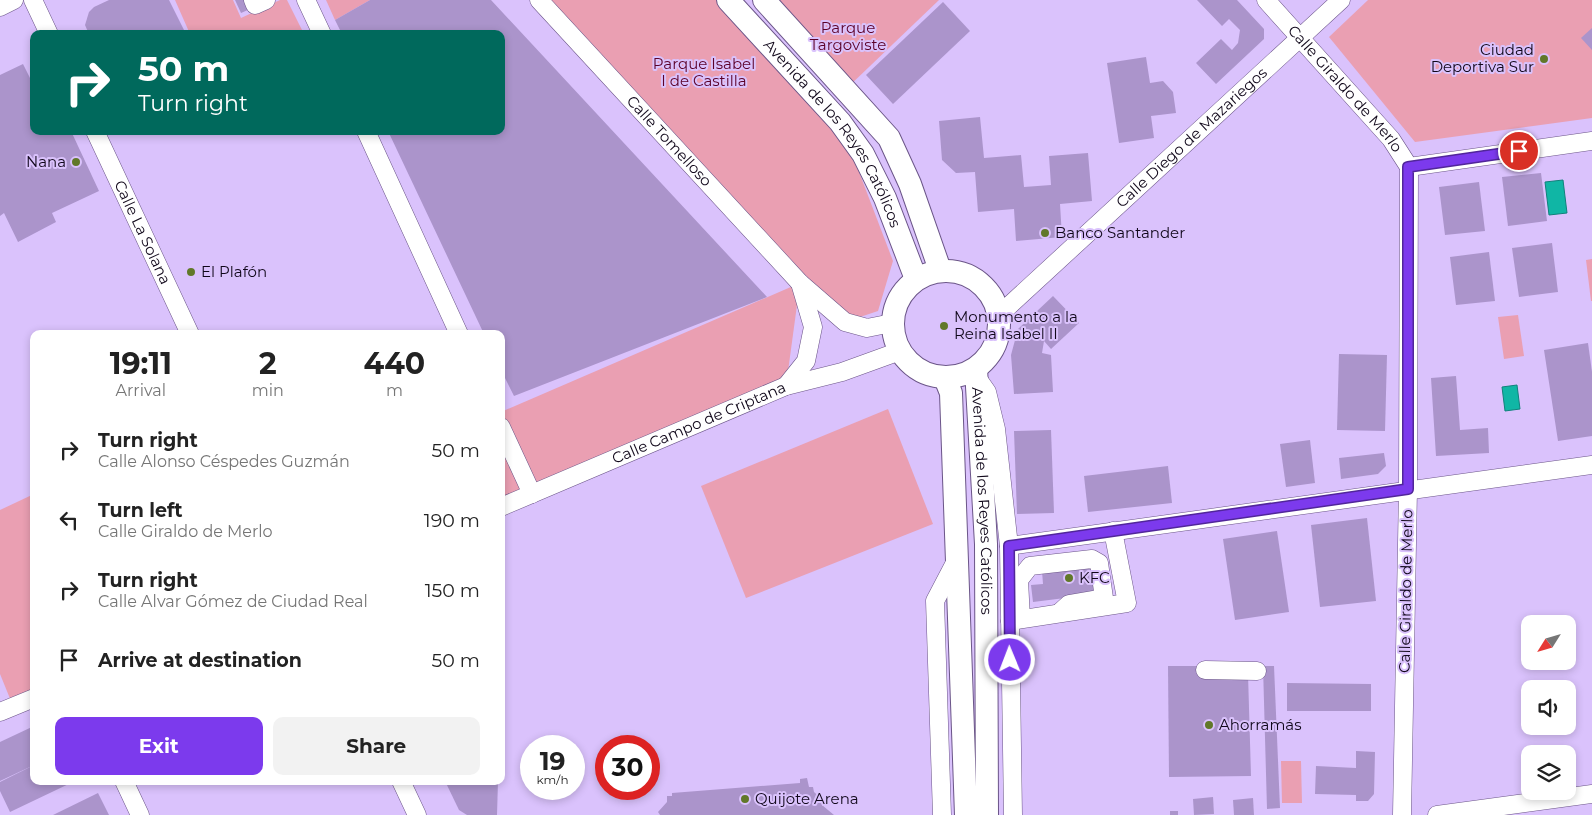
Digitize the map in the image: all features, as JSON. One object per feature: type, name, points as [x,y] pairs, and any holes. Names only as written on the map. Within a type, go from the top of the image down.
[{"type":"main road","name":"Avenida de los Reyes Católicos","points":[[728,0],[840,122],[864,154],[885,198],[916,280]]},
{"type":"main road","name":"Avenida de los Reyes Católicos","points":[[764,0],[889,138],[910,184],[940,270]]},
{"type":"main road","points":[[940,270],[962,273],[980,282],[990,292],[999,315],[999,336],[992,352],[976,373],[945,378],[923,372],[910,364],[900,351],[892,323],[896,304],[901,294],[916,280],[940,270]]},
{"type":"main road","name":"Avenida de los Reyes Católicos","points":[[976,373],[986,544],[987,815]]},
{"type":"main road","name":"Avenida de los Reyes Católicos","points":[[945,378],[951,393],[966,815]]},
{"type":"street","points":[[0,7],[14,0]]},
{"type":"street","points":[[33,0],[47,30]]},
{"type":"street","points":[[252,0],[255,5],[266,0]]},
{"type":"street","points":[[306,0],[320,30]]},
{"type":"street","name":"Calle Tomelloso","points":[[539,0],[800,282],[845,322],[867,328],[892,323]]},
{"type":"street","name":"Calle Giraldo de Merlo","points":[[1266,0],[1390,139],[1408,167],[1408,489],[1402,815]]},
{"type":"street","name":"Calle Diego de Mazariegos","points":[[999,315],[1341,0]]},
{"type":"street","name":"Calle La Solana","points":[[97,135],[188,330]]},
{"type":"street","points":[[368,135],[457,330]]},
{"type":"street","points":[[1408,167],[1592,141]]},
{"type":"street","name":"Calle Tomelloso","points":[[786,386],[806,361],[813,328],[800,282]]},
{"type":"street","name":"Calle Campo de Criptana","points":[[505,505],[786,386],[842,372],[900,351]]},
{"type":"street","points":[[976,373],[987,392],[996,429],[1015,620]]},
{"type":"street","points":[[505,436],[532,494]]},
{"type":"street","points":[[1009,546],[1592,464]]},
{"type":"street","points":[[1015,620],[1127,603],[1114,532]]},
{"type":"street","points":[[942,815],[935,601],[957,558]]},
{"type":"street","points":[[1013,815],[1015,620],[1019,580],[1030,566],[1092,560],[1099,563],[1104,598],[1069,604],[1060,613]]},
{"type":"street","points":[[1205,670],[1257,671]]},
{"type":"street","points":[[0,712],[30,700]]},
{"type":"street","points":[[126,785],[140,815]]},
{"type":"street","points":[[402,785],[410,813]]},
{"type":"street","points":[[1436,815],[1592,794]]},
{"type":"green space","points":[[175,0],[233,0],[241,18],[280,0],[287,0],[302,30],[188,30]]},
{"type":"green space","points":[[326,0],[370,0],[335,20]]},
{"type":"green space","name":"Parque Isabel I de Castilla","points":[[545,0],[728,0],[840,122],[893,261],[878,311],[845,322]]},
{"type":"green space","name":"Parque Targoviste","points":[[764,0],[939,0],[846,89]]},
{"type":"green space","points":[[1368,0],[1592,0],[1592,118],[1415,142],[1329,37]]},
{"type":"green space","points":[[1592,259],[1592,301],[1591,301],[1586,260]]},
{"type":"green space","points":[[800,283],[786,386],[505,502],[505,410]]},
{"type":"green space","points":[[1518,315],[1524,356],[1504,359],[1498,317]]},
{"type":"green space","points":[[888,409],[933,524],[746,598],[701,486]]},
{"type":"green space","points":[[30,496],[30,700],[13,706],[0,674],[0,510]]},
{"type":"green space","points":[[1281,761],[1301,761],[1302,803],[1282,803]]},
{"type":"shaded area","points":[[1563,180],[1567,213],[1549,215],[1545,182]]},
{"type":"shaded area","points":[[1517,385],[1520,409],[1505,411],[1502,387]]},
{"type":"building","points":[[109,0],[169,0],[184,30],[87,30],[85,25],[89,12],[94,7]]},
{"type":"building","points":[[235,0],[246,0],[250,9],[241,13]]},
{"type":"building","points":[[370,0],[491,0],[767,297],[514,396],[505,378],[505,330],[482,330],[390,135],[505,135],[505,30],[340,30],[335,20]]},
{"type":"building","points":[[1197,0],[1237,0],[1264,29],[1264,39],[1216,84],[1196,63],[1221,39],[1232,50],[1238,43],[1240,30],[1229,19],[1222,26]]},
{"type":"building","points":[[943,2],[970,31],[893,104],[866,75]]},
{"type":"building","points":[[1592,28],[1592,50],[1581,38]]},
{"type":"building","points":[[1146,57],[1150,83],[1163,81],[1173,92],[1176,113],[1151,116],[1154,138],[1119,143],[1107,63]]},
{"type":"building","points":[[23,64],[30,78],[30,135],[73,135],[99,191],[52,213],[56,222],[18,242],[4,213],[0,216],[0,75]]},
{"type":"building","points":[[980,117],[984,158],[1021,155],[1024,187],[1051,185],[1049,156],[1088,153],[1092,201],[1060,204],[1062,237],[1016,241],[1014,209],[978,212],[975,172],[956,173],[942,160],[939,121]]},
{"type":"building","points":[[1541,173],[1547,221],[1508,226],[1502,177]]},
{"type":"building","points":[[1479,182],[1485,231],[1445,235],[1439,187]]},
{"type":"building","points":[[1552,243],[1558,292],[1519,297],[1512,248]]},
{"type":"building","points":[[1489,252],[1495,301],[1456,305],[1450,257]]},
{"type":"building","points":[[1053,296],[1079,323],[1051,349],[1044,341],[1042,353],[1051,355],[1053,392],[1014,394],[1011,355],[1018,329]]},
{"type":"building","points":[[1588,343],[1592,372],[1592,436],[1558,441],[1544,350]]},
{"type":"building","points":[[1339,354],[1387,355],[1385,431],[1337,430]]},
{"type":"building","points":[[1456,376],[1460,430],[1488,428],[1489,453],[1436,456],[1431,378]]},
{"type":"building","points":[[1051,430],[1054,513],[1017,514],[1014,431]]},
{"type":"building","points":[[1310,440],[1315,483],[1286,487],[1280,444]]},
{"type":"building","points":[[1384,453],[1386,466],[1378,474],[1341,479],[1339,458]]},
{"type":"building","points":[[1168,466],[1172,503],[1088,512],[1084,476]]},
{"type":"building","points":[[1367,518],[1376,601],[1320,607],[1311,525]]},
{"type":"building","points":[[1277,531],[1289,612],[1235,620],[1223,539]]},
{"type":"building","name":"KFC","points":[[1094,565],[1097,594],[1033,602],[1031,585],[1043,584],[1042,571]]},
{"type":"building","name":"Ahorramás","points":[[1168,666],[1205,666],[1248,674],[1251,776],[1169,777]]},
{"type":"building","points":[[1263,666],[1274,666],[1280,808],[1267,809]]},
{"type":"building","points":[[1287,683],[1371,684],[1371,711],[1287,711]]},
{"type":"building","points":[[30,728],[30,767],[0,781],[0,742]]},
{"type":"building","points":[[1356,751],[1375,752],[1374,794],[1368,801],[1356,801],[1356,795],[1315,794],[1316,766],[1356,768]]},
{"type":"building","points":[[30,767],[30,785],[67,785],[10,812],[0,791],[0,782]]},
{"type":"building","name":"Quijote Arena","points":[[807,778],[809,787],[813,787],[814,792],[825,802],[822,805],[834,815],[660,815],[658,812],[667,802],[667,796],[672,796],[672,793],[800,783],[800,779]]},
{"type":"building","points":[[447,785],[498,785],[497,815],[467,815],[459,810]]},
{"type":"building","points":[[98,793],[109,815],[53,815]]},
{"type":"building","points":[[1213,797],[1214,814],[1194,815],[1193,799]]},
{"type":"building","points":[[1253,798],[1254,815],[1234,815],[1233,800]]},
{"type":"building","points":[[1170,811],[1178,811],[1178,815],[1170,815]]},
{"type":"place","name":"Ciudad Deportiva Sur","points":[[1544,59]]},
{"type":"place","name":"Nana","points":[[76,162]]},
{"type":"place","name":"Banco Santander","points":[[1045,233]]},
{"type":"place","name":"El Plafón","points":[[191,272]]},
{"type":"place","name":"Monumento a la Reina Isabel II","points":[[944,326]]},
{"type":"place","name":"KFC","points":[[1069,578]]},
{"type":"place","name":"Ahorramás","points":[[1209,725]]},
{"type":"place","name":"Quijote Arena","points":[[745,799]]},
{"type":"route","points":[[1010,660],[1009,546],[1408,489],[1410,191],[1408,167],[1519,151]]}]
